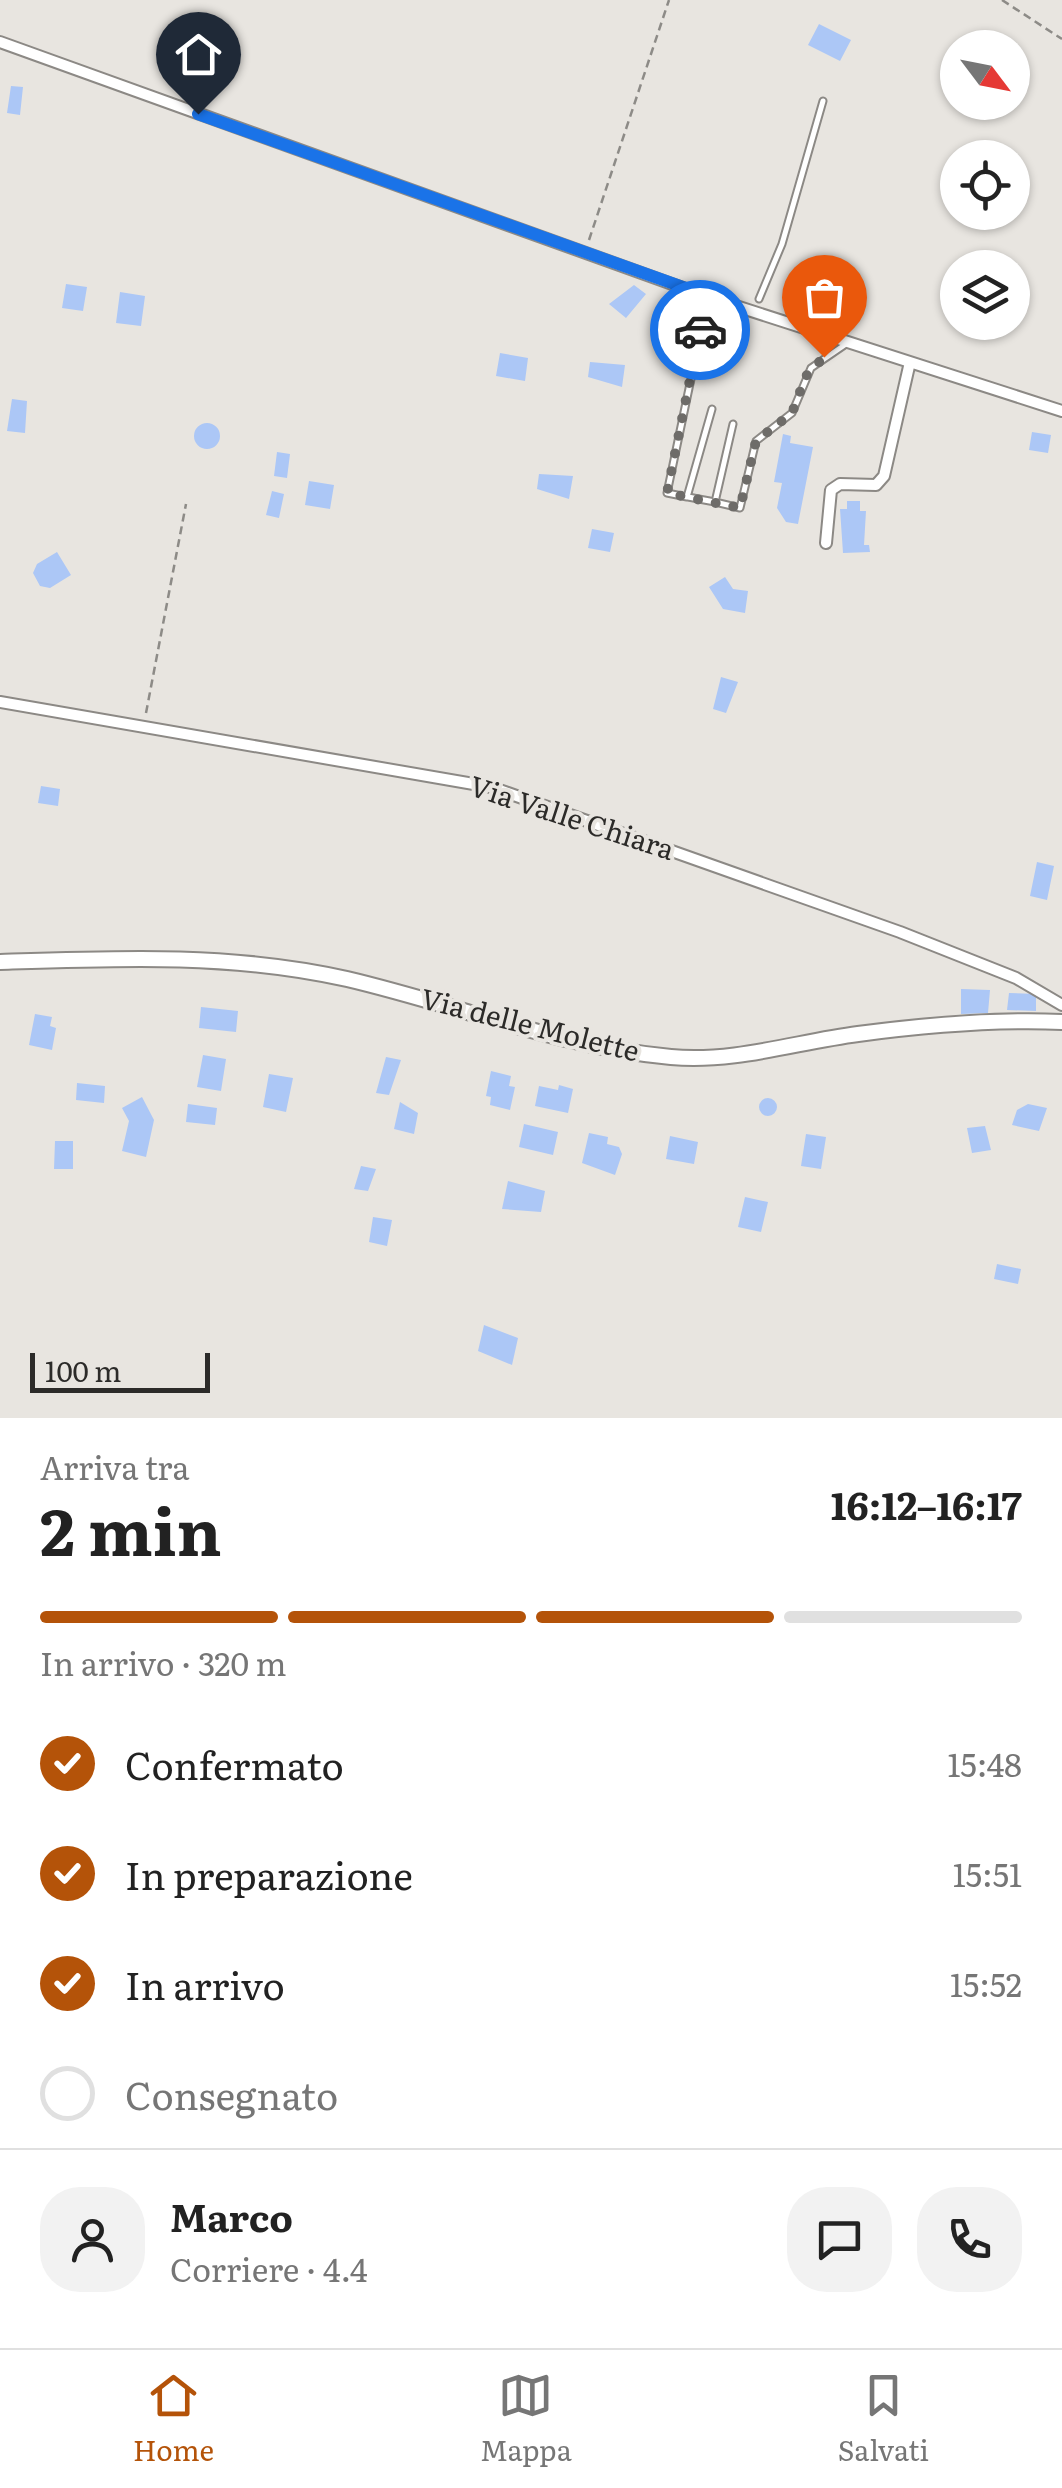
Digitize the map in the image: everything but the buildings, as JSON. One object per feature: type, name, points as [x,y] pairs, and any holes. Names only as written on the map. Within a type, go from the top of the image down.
[{"type":"street","points":[[0,42],[754,312],[1062,410]]},
{"type":"street","points":[[754,312],[759,298]]},
{"type":"street","points":[[826,543],[831,490],[840,484],[873,486],[884,476],[910,362]]},
{"type":"street","name":"Via Valle Chiara","points":[[0,702],[506,792],[900,932],[1016,978],[1062,1005]]},
{"type":"street","name":"Via delle Molette","points":[[0,962],[136,955],[232,962],[345,979],[573,1038],[674,1058],[727,1057],[858,1034],[969,1022],[1062,1022]]},
{"type":"lane","points":[[759,298],[782,244],[823,101]]},
{"type":"lane","points":[[708,296],[667,493],[740,508],[756,441],[792,413],[812,368],[848,344]]},
{"type":"lane","points":[[688,497],[712,409]]},
{"type":"lane","points":[[715,502],[733,424]]},
{"type":"path","points":[[588,254],[669,0]]},
{"type":"path","points":[[1002,0],[1062,38]]},
{"type":"path","points":[[143,728],[186,504]]},
{"type":"way so far","points":[[700,330],[667,493],[740,508],[756,441],[792,413],[806,376],[824,357]]},
{"type":"route","points":[[198,114],[708,296],[700,330]]}]
